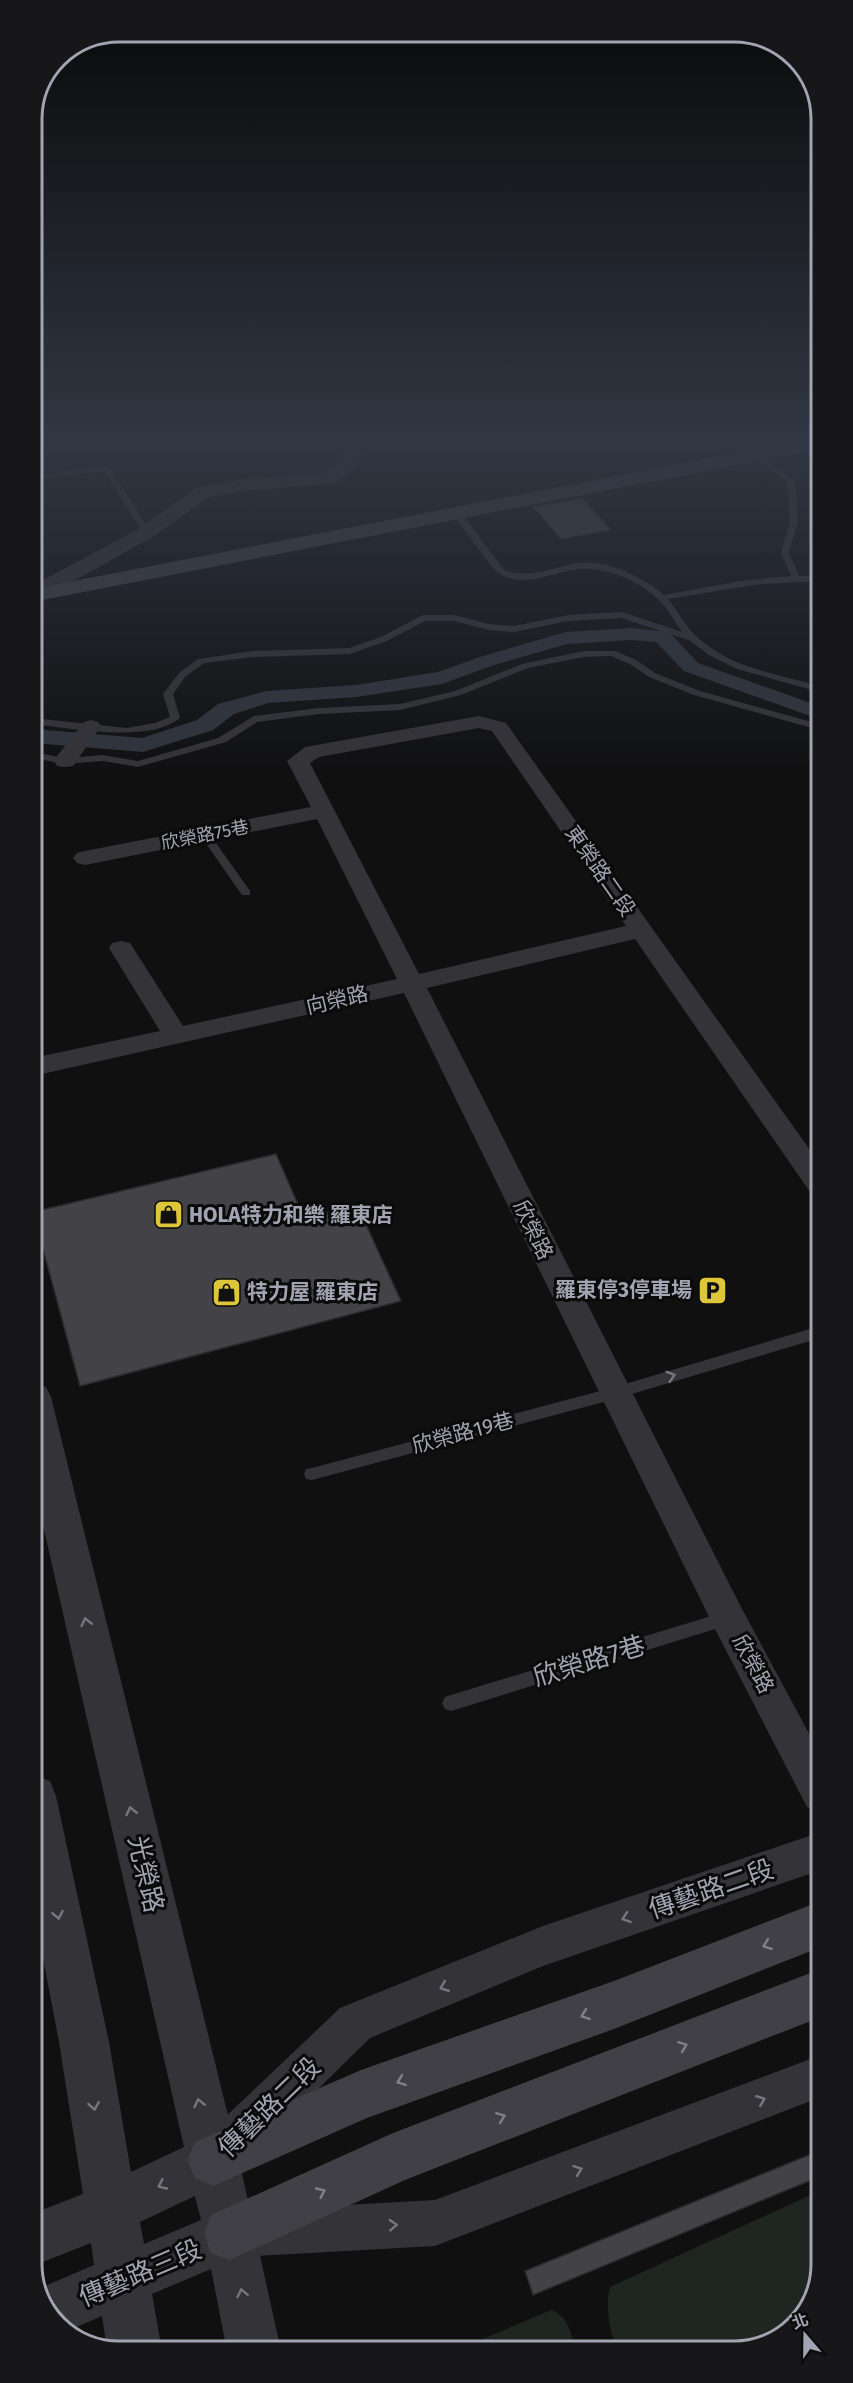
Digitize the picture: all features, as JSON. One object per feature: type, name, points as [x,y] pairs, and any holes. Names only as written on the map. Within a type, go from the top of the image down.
[{"type":"main road","points":[[42,593],[266,549]]},
{"type":"main road","name":"傳藝路二段","points":[[213,2160],[361,2095],[614,2005],[811,1928]]},
{"type":"main road","points":[[230,2234],[393,2159],[811,1997]]},
{"type":"street","points":[[42,590],[116,549]]},
{"type":"street","name":"東榮路二段","points":[[298,761],[313,752],[479,722],[499,727],[811,1172]]},
{"type":"street","points":[[65,761],[91,726]]},
{"type":"street","name":"欣榮路","points":[[298,761],[728,1618],[811,1775]]},
{"type":"street","name":"欣榮路75巷","points":[[85,858],[325,812]]},
{"type":"street","name":"向榮路","points":[[42,1065],[641,930]]},
{"type":"street","points":[[121,948],[175,1035]]},
{"type":"street","name":"光榮路","points":[[42,1435],[213,2160],[252,2341]]},
{"type":"street","points":[[42,1835],[84,2042],[133,2341]]},
{"type":"street","name":"傳藝路二段","points":[[213,2160],[355,2023],[543,1946],[811,1854]]},
{"type":"street","points":[[230,2234],[435,2223],[811,2080]]},
{"type":"street","points":[[42,2236],[111,2209],[213,2160]]},
{"type":"street","name":"傳藝路三段","points":[[56,2309],[230,2234]]},
{"type":"lane","points":[[484,549],[501,572],[510,577],[525,578],[567,569],[597,566],[623,575],[662,598],[692,638],[717,656],[750,671],[811,686]]},
{"type":"lane","points":[[786,549],[785,553],[796,578]]},
{"type":"lane","points":[[662,598],[710,588],[811,578]]},
{"type":"lane","points":[[42,723],[127,731],[158,725],[175,718],[168,694],[182,675],[201,661],[253,654],[350,651],[384,639],[423,618],[454,618],[489,627],[514,628],[568,618],[622,615],[692,638]]},
{"type":"lane","points":[[42,757],[65,761],[103,758],[138,764],[222,740],[254,719],[319,711],[400,707],[458,693],[525,666],[584,654],[612,653],[633,662],[652,675],[697,693],[811,725]]},
{"type":"lane","points":[[205,835],[246,893]]},
{"type":"lane","name":"欣榮路19巷","points":[[312,1474],[615,1393],[811,1335]]},
{"type":"lane","name":"欣榮路7巷","points":[[451,1703],[728,1618]]},
{"type":"shaded area","points":[[811,2195],[811,2264],[807,2289],[799,2305],[775,2305],[775,2329],[764,2335],[734,2341],[615,2341],[609,2318],[610,2287]]},
{"type":"shaded area","points":[[551,2310],[562,2316],[573,2341],[478,2341]]},
{"type":"building","name":"特力屋 羅東店","points":[[276,1154],[304,1218],[357,1205],[401,1301],[80,1386],[42,1245],[42,1210]]},
{"type":"building","points":[[811,2154],[811,2180],[533,2295],[525,2271]]},
{"type":"waterway","points":[[42,737],[143,745],[205,725],[226,709],[266,697],[356,691],[442,678],[487,661],[566,638],[631,634],[662,636],[691,667],[811,710]]},
{"type":"place","name":"HOLA特力和樂 羅東店","points":[[168,1215]]},
{"type":"place","name":"羅東停3停車場","points":[[713,1290]]},
{"type":"place","name":"特力屋 羅東店","points":[[226,1292]]}]
